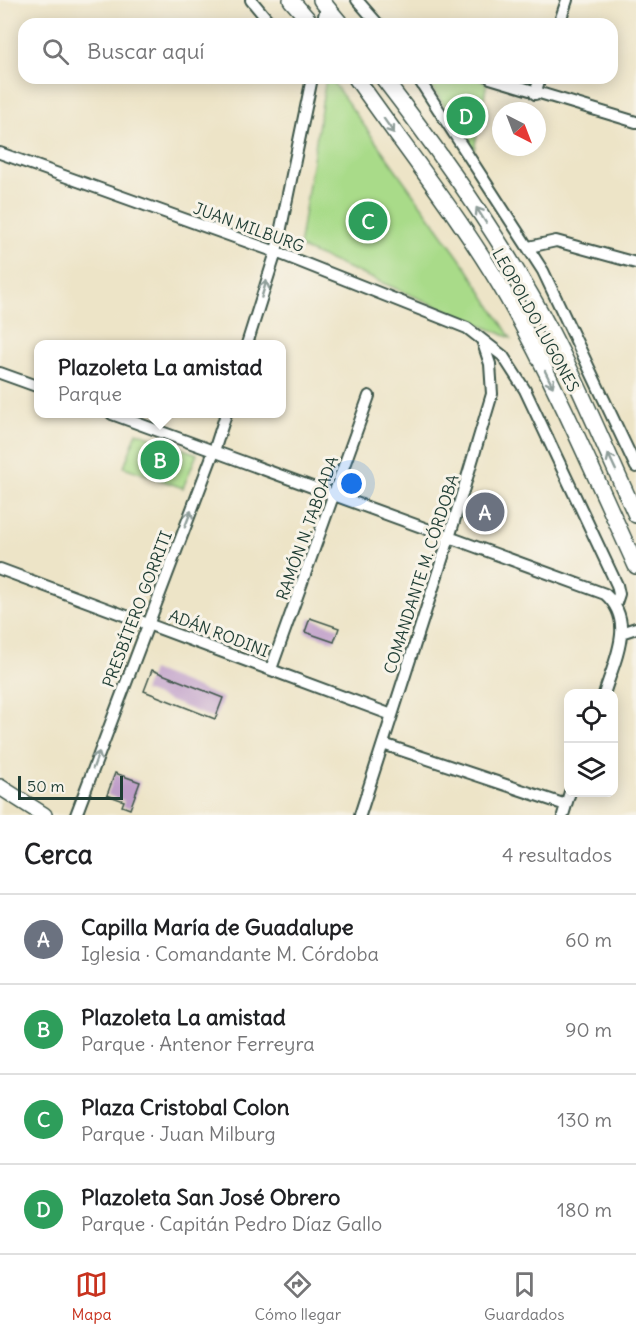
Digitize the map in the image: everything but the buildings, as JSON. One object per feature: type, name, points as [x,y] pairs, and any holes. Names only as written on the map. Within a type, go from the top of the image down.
[{"type":"main road","points":[[291,0],[307,18]]},
{"type":"main road","points":[[325,2],[337,18]]},
{"type":"main road","name":"LEOPOLDO LUGONES","points":[[360,84],[478,252],[507,298],[578,437],[636,566]]},
{"type":"main road","name":"LEOPOLDO LUGONES","points":[[389,84],[452,167],[532,297],[566,362],[636,515]]},
{"type":"main road","points":[[0,787],[44,815]]},
{"type":"street","points":[[251,0],[266,18]]},
{"type":"street","points":[[357,0],[373,18]]},
{"type":"street","points":[[561,18],[567,0]]},
{"type":"street","points":[[323,18],[325,2]]},
{"type":"street","points":[[249,340],[276,252],[311,84]]},
{"type":"street","points":[[422,84],[543,271],[636,467]]},
{"type":"street","points":[[507,84],[636,122]]},
{"type":"street","points":[[535,94],[538,84]]},
{"type":"street","name":"JUAN MILBURG","points":[[0,153],[276,252],[467,328],[503,356],[525,390],[617,585],[619,594],[616,603],[622,614],[624,632]]},
{"type":"street","points":[[529,247],[556,241],[636,263]]},
{"type":"street","name":"COMANDANTE M. CÓRDOBA","points":[[360,815],[449,538],[492,394],[490,364],[482,340]]},
{"type":"street","points":[[0,373],[34,385]]},
{"type":"street","name":"RAMÓN N. TABOADA","points":[[271,669],[336,495],[369,396]]},
{"type":"street","points":[[123,418],[605,594],[616,603]]},
{"type":"street","name":"PRESBÍTERO GORRITI","points":[[76,815],[225,418]]},
{"type":"street","name":"ADÁN RODINI","points":[[0,569],[392,714]]},
{"type":"street","points":[[605,689],[624,632],[636,628]]},
{"type":"street","points":[[383,744],[565,810]]},
{"type":"green space","points":[[325,84],[334,84],[468,270],[511,338],[299,247]]},
{"type":"green space","points":[[430,84],[487,84],[474,150]]},
{"type":"green space","points":[[137,432],[197,454],[183,488],[124,467]]},
{"type":"place","name":"Plazoleta San José Obrero","points":[[466,116]]},
{"type":"place","name":"Plaza Cristobal Colon","points":[[368,221]]},
{"type":"place","name":"Plazoleta La amistad","points":[[160,460]]},
{"type":"place","name":"Capilla María de Guadalupe","points":[[485,512]]}]
